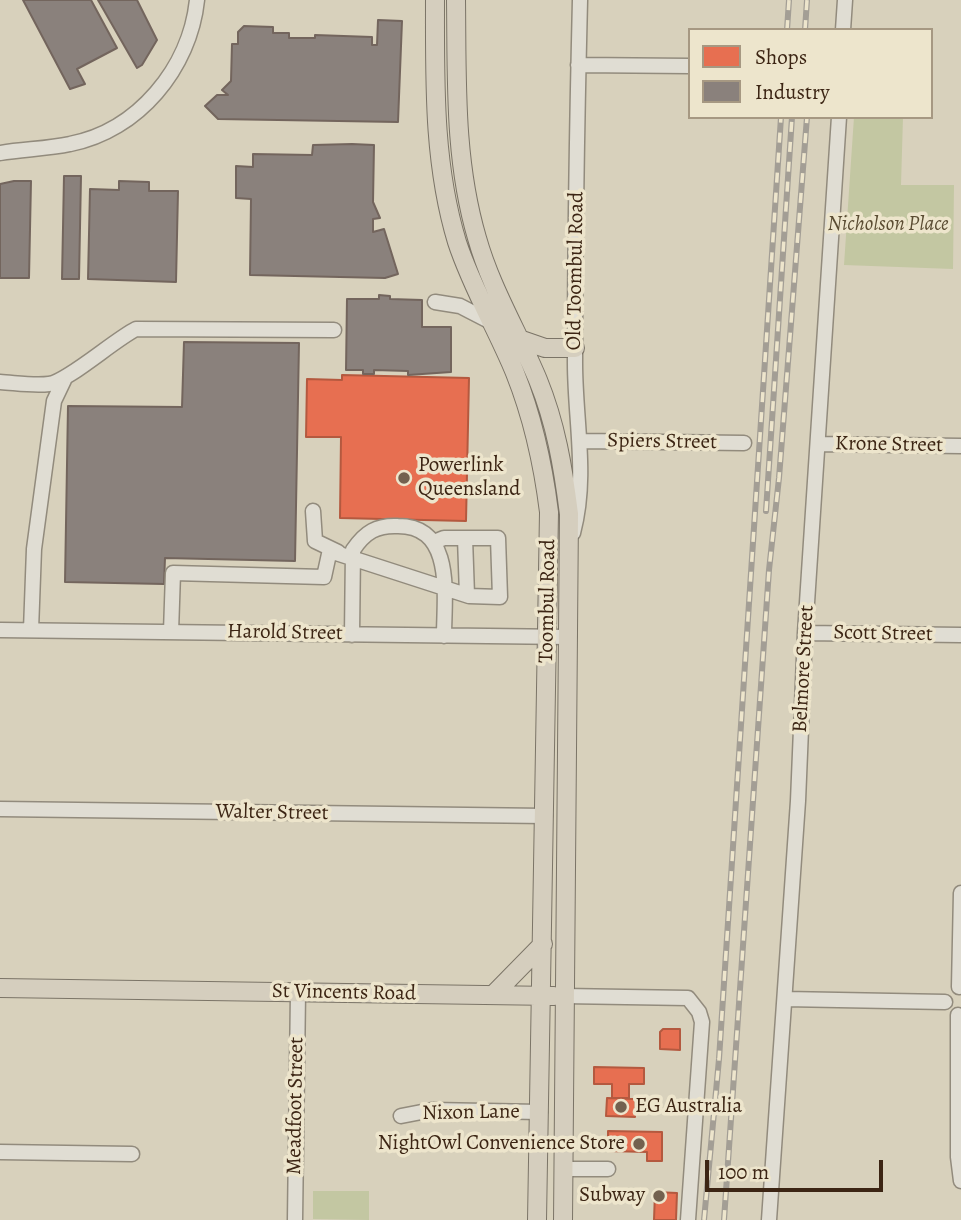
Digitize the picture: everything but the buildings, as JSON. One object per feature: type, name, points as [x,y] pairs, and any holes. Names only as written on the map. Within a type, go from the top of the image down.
[{"type":"main road","name":"Toombul Road","points":[[435,0],[436,122],[441,170],[458,242],[474,286],[523,394],[542,464],[550,534],[537,1220]]},
{"type":"main road","name":"Toombul Road","points":[[456,0],[458,129],[465,190],[484,260],[555,428],[570,540],[564,1220]]},
{"type":"main road","points":[[519,339],[545,348],[575,348]]},
{"type":"main road","points":[[494,995],[543,944]]},
{"type":"main road","name":"St Vincents Road","points":[[0,988],[564,996]]},
{"type":"street","points":[[0,153],[71,144],[89,138],[139,110],[164,83],[177,63],[191,30],[197,0]]},
{"type":"street","name":"Old Toombul Road","points":[[570,540],[581,503],[581,441],[575,348],[580,0]]},
{"type":"street","points":[[843,28],[845,0]]},
{"type":"street","points":[[579,65],[688,66]]},
{"type":"street","name":"Belmore Street","points":[[769,1220],[785,999],[838,119]]},
{"type":"street","points":[[460,306],[474,286]]},
{"type":"street","points":[[435,302],[460,306],[491,322]]},
{"type":"street","points":[[0,382],[50,384],[64,380],[123,335],[136,329],[334,330]]},
{"type":"street","points":[[0,375],[64,380]]},
{"type":"street","points":[[31,630],[34,549],[54,401],[64,380]]},
{"type":"street","name":"Spiers Street","points":[[581,441],[744,443]]},
{"type":"street","name":"Krone Street","points":[[818,444],[961,446]]},
{"type":"street","points":[[313,510],[315,541],[345,555],[467,595],[500,597],[498,538],[444,538],[433,542]]},
{"type":"street","points":[[172,632],[173,573],[324,577],[329,554],[345,555],[364,536],[385,526],[411,526],[433,542],[442,561],[443,636]]},
{"type":"street","points":[[466,538],[467,595]]},
{"type":"street","points":[[345,555],[352,635]]},
{"type":"street","name":"Harold Street","points":[[0,630],[569,637]]},
{"type":"street","name":"Scott Street","points":[[805,633],[961,635]]},
{"type":"street","name":"Walter Street","points":[[0,809],[545,816]]},
{"type":"street","points":[[961,893],[960,987],[947,993],[945,1002],[948,1009],[960,1015],[958,1157],[961,1181]]},
{"type":"street","name":"Meadfoot Street","points":[[295,1220],[298,992]]},
{"type":"street","name":"St Vincents Road","points":[[564,996],[688,998],[699,1012],[702,1022],[688,1220]]},
{"type":"street","points":[[785,999],[945,1002]]},
{"type":"street","name":"Nixon Lane","points":[[401,1116],[432,1110],[540,1112]]},
{"type":"street","points":[[0,1152],[132,1154]]},
{"type":"street","points":[[565,1169],[608,1169],[600,1179]]},
{"type":"green space","name":"Nicholson Place","points":[[854,119],[903,119],[901,185],[954,185],[953,269],[844,265]]},
{"type":"green space","points":[[313,1191],[369,1191],[369,1220],[313,1219]]},
{"type":"railway","points":[[787,28],[789,0]]},
{"type":"railway","points":[[805,28],[807,0]]},
{"type":"railway","points":[[704,1220],[719,1059],[781,119]]},
{"type":"railway","points":[[766,511],[792,119]]},
{"type":"railway","points":[[724,1220],[769,570],[779,478],[807,119]]},
{"type":"place","name":"Powerlink Queensland","points":[[404,478]]},
{"type":"place","name":"EG Australia","points":[[621,1107]]},
{"type":"place","name":"NightOwl Convenience Store","points":[[639,1144]]},
{"type":"place","name":"Subway","points":[[659,1196]]}]
